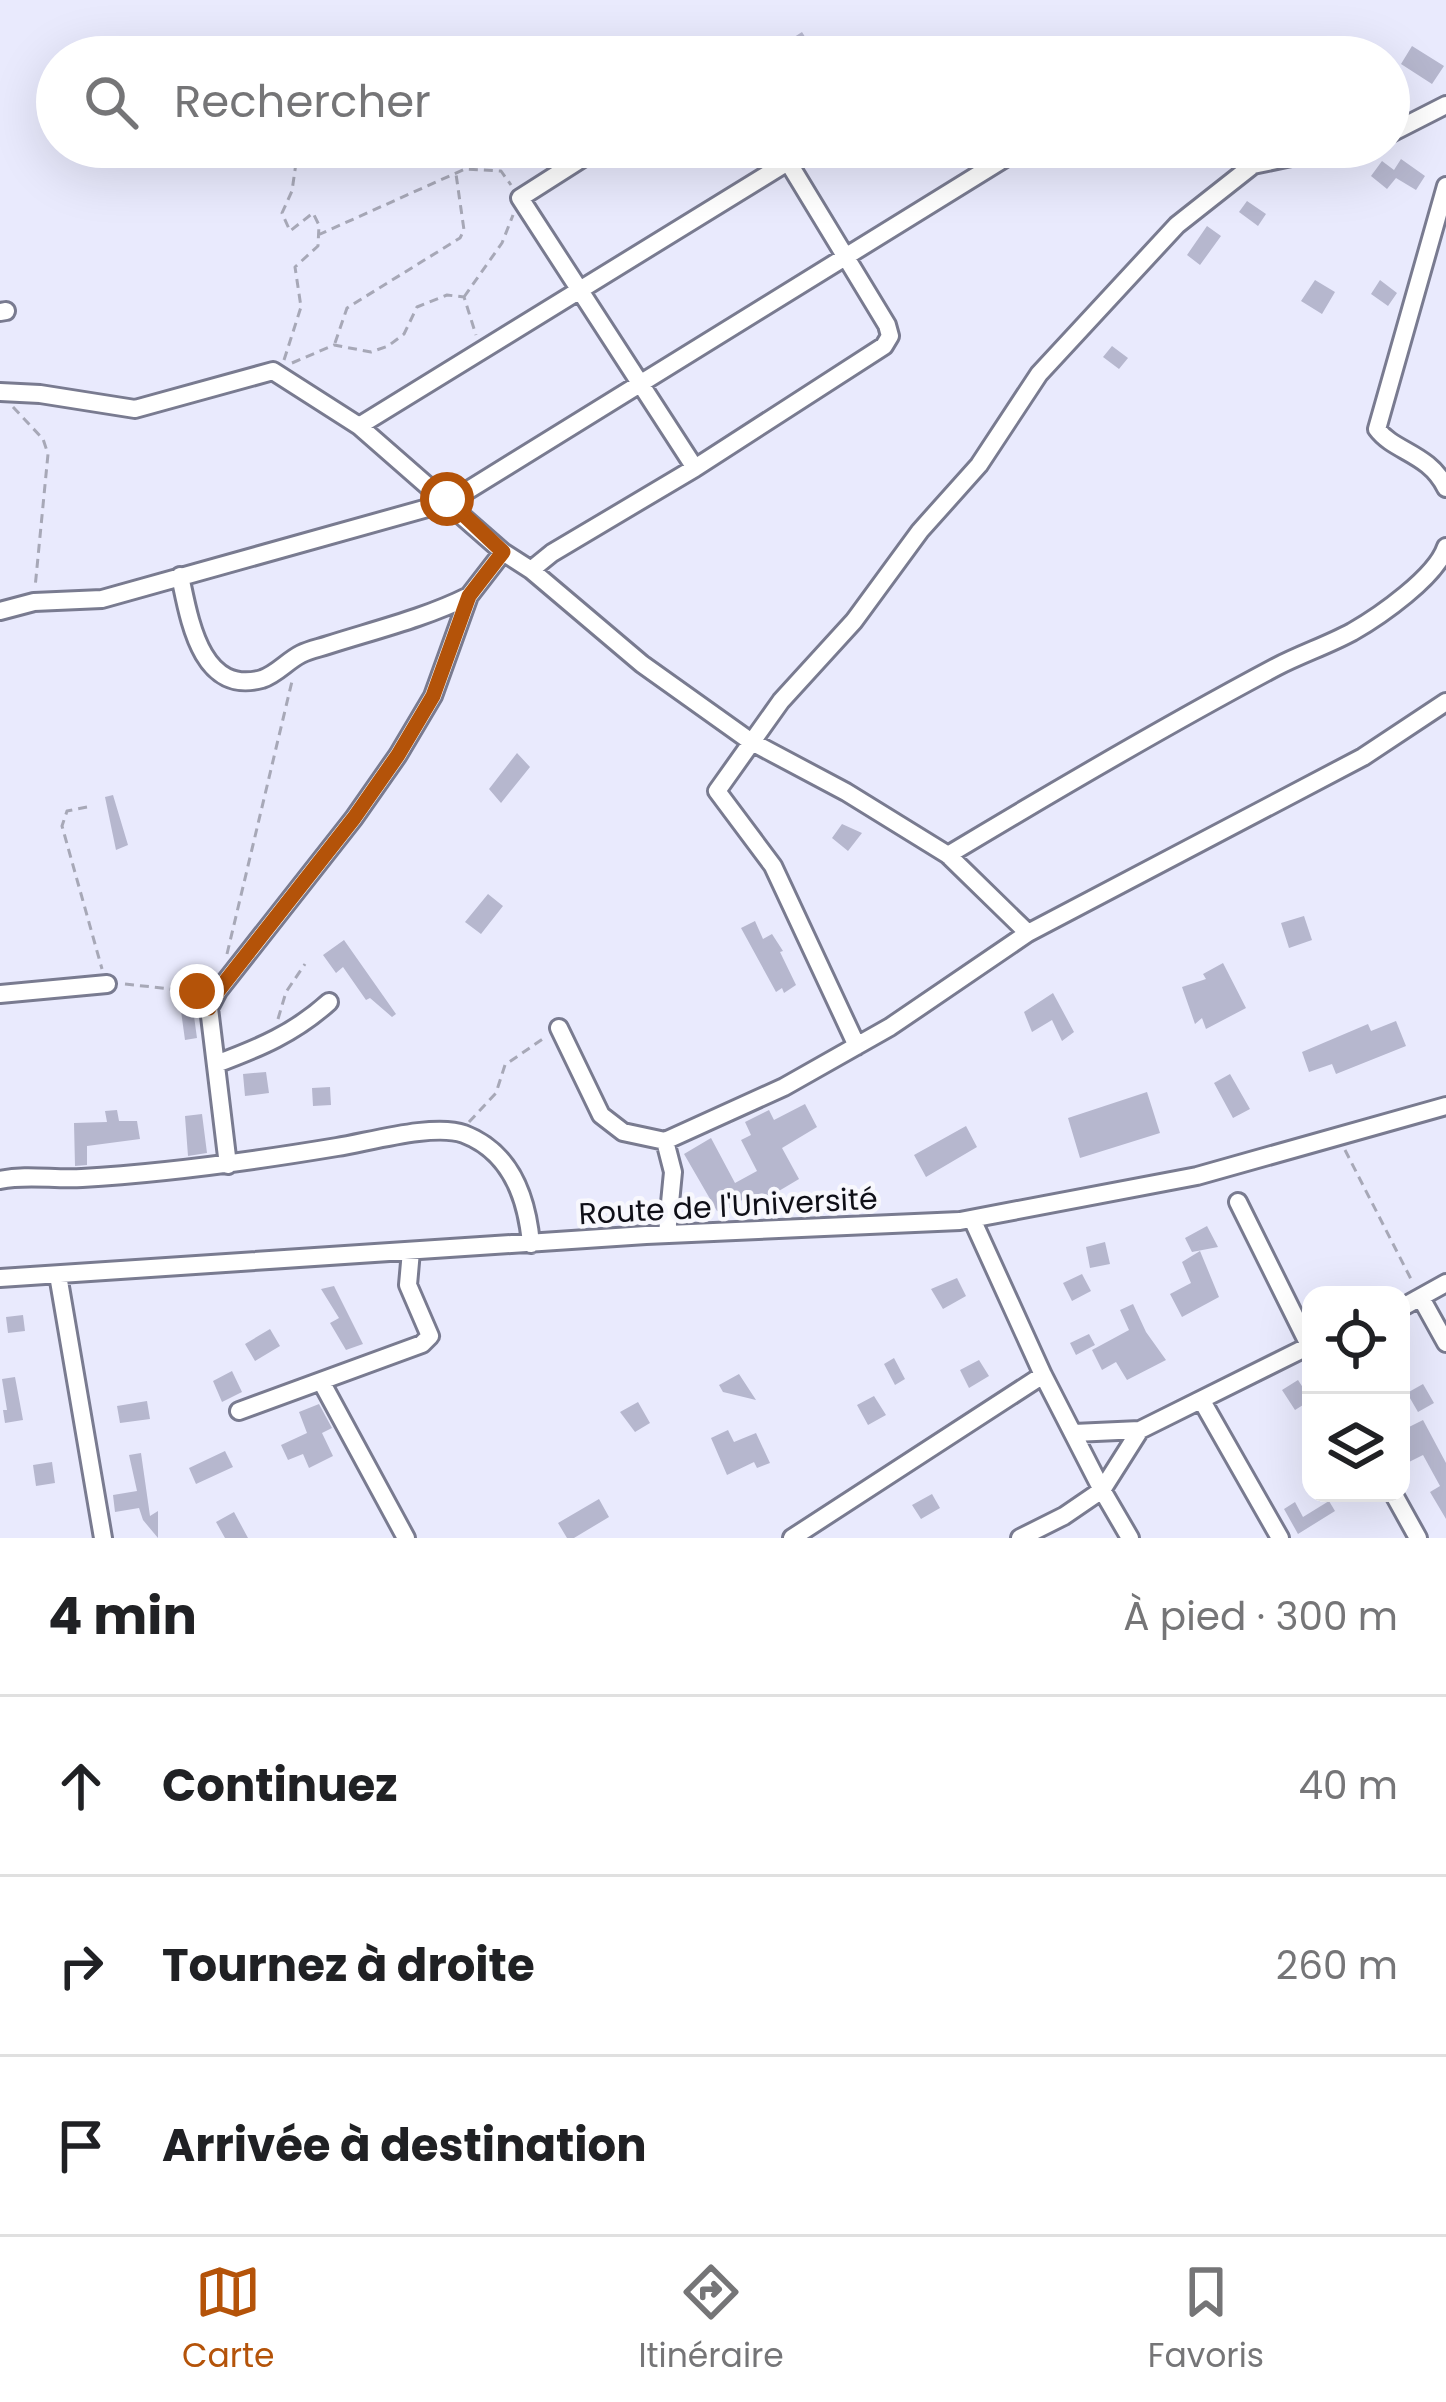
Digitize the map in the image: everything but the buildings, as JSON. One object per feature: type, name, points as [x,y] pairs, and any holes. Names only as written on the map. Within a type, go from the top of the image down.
[{"type":"street","points":[[1410,123],[1446,105]]},
{"type":"street","points":[[567,168],[520,198],[695,468]]},
{"type":"street","points":[[359,426],[581,292],[763,168]]},
{"type":"street","points":[[531,570],[884,346],[890,336],[887,325],[793,168]]},
{"type":"street","points":[[0,610],[34,602],[102,599],[449,502],[989,168]]},
{"type":"street","points":[[857,1046],[773,866],[717,791],[750,741],[854,621],[920,531],[979,464],[1039,374],[1177,224],[1249,168]]},
{"type":"street","points":[[1446,186],[1377,421],[1382,436],[1419,456],[1446,488]]},
{"type":"street","points":[[0,392],[135,410],[274,371],[359,426],[503,552],[642,664],[750,741],[846,792],[948,855],[1028,933]]},
{"type":"street","points":[[948,855],[1099,764],[1282,664],[1354,631],[1424,580],[1441,561],[1446,547]]},
{"type":"street","points":[[228,1166],[214,999],[398,755],[433,696],[469,596],[503,552]]},
{"type":"street","points":[[180,576],[193,637],[216,669],[247,681],[265,678],[299,655],[438,611],[469,596]]},
{"type":"street","points":[[559,1028],[601,1114],[623,1132],[665,1141],[784,1087],[857,1046],[1028,933],[1363,757],[1446,702]]},
{"type":"street","points":[[0,994],[107,984]]},
{"type":"street","points":[[216,1064],[271,1044],[329,1002]]},
{"type":"street","name":"Route de l'Université","points":[[0,1277],[972,1219],[1196,1176],[1446,1106]]},
{"type":"street","points":[[0,1180],[78,1179],[228,1166],[421,1133],[460,1132],[492,1149],[509,1169],[528,1207],[531,1244]]},
{"type":"street","points":[[665,1141],[673,1172],[667,1234]]},
{"type":"street","points":[[1238,1202],[1302,1330]]},
{"type":"street","points":[[972,1219],[1043,1375],[1130,1538]]},
{"type":"street","points":[[239,1411],[422,1344],[430,1336],[408,1285],[411,1251]]},
{"type":"street","points":[[58,1276],[104,1538]]},
{"type":"street","points":[[1410,1304],[1446,1283]]},
{"type":"street","points":[[1421,1298],[1446,1343]]},
{"type":"street","points":[[1074,1433],[1140,1430],[1302,1350]]},
{"type":"street","points":[[792,1538],[1043,1375]]},
{"type":"street","points":[[322,1383],[406,1538]]},
{"type":"street","points":[[1202,1401],[1280,1538]]},
{"type":"street","points":[[1020,1538],[1102,1490],[1140,1430]]},
{"type":"street","points":[[1398,1502],[1418,1538]]},
{"type":"path","points":[[295,168],[282,213],[290,231],[314,213],[318,246],[295,267],[302,307],[281,368],[334,345],[371,352],[388,346],[404,334],[417,307],[447,295],[464,296]]},
{"type":"path","points":[[318,235],[455,172],[501,171],[520,198],[502,243],[464,296]]},
{"type":"path","points":[[334,345],[347,308],[460,238],[464,230],[455,172]]},
{"type":"path","points":[[464,296],[478,347]]},
{"type":"path","points":[[14,408],[44,439],[48,454],[34,602]]},
{"type":"path","points":[[87,807],[68,812],[62,826],[107,984],[197,991],[214,999],[299,655]]},
{"type":"path","points":[[271,1044],[286,992],[305,964]]},
{"type":"path","points":[[460,1132],[496,1093],[505,1065],[559,1028]]},
{"type":"path","points":[[1339,1138],[1421,1298]]},
{"type":"route","points":[[197,991],[209,1008],[354,818],[433,696],[469,596],[503,552],[447,499]]}]
